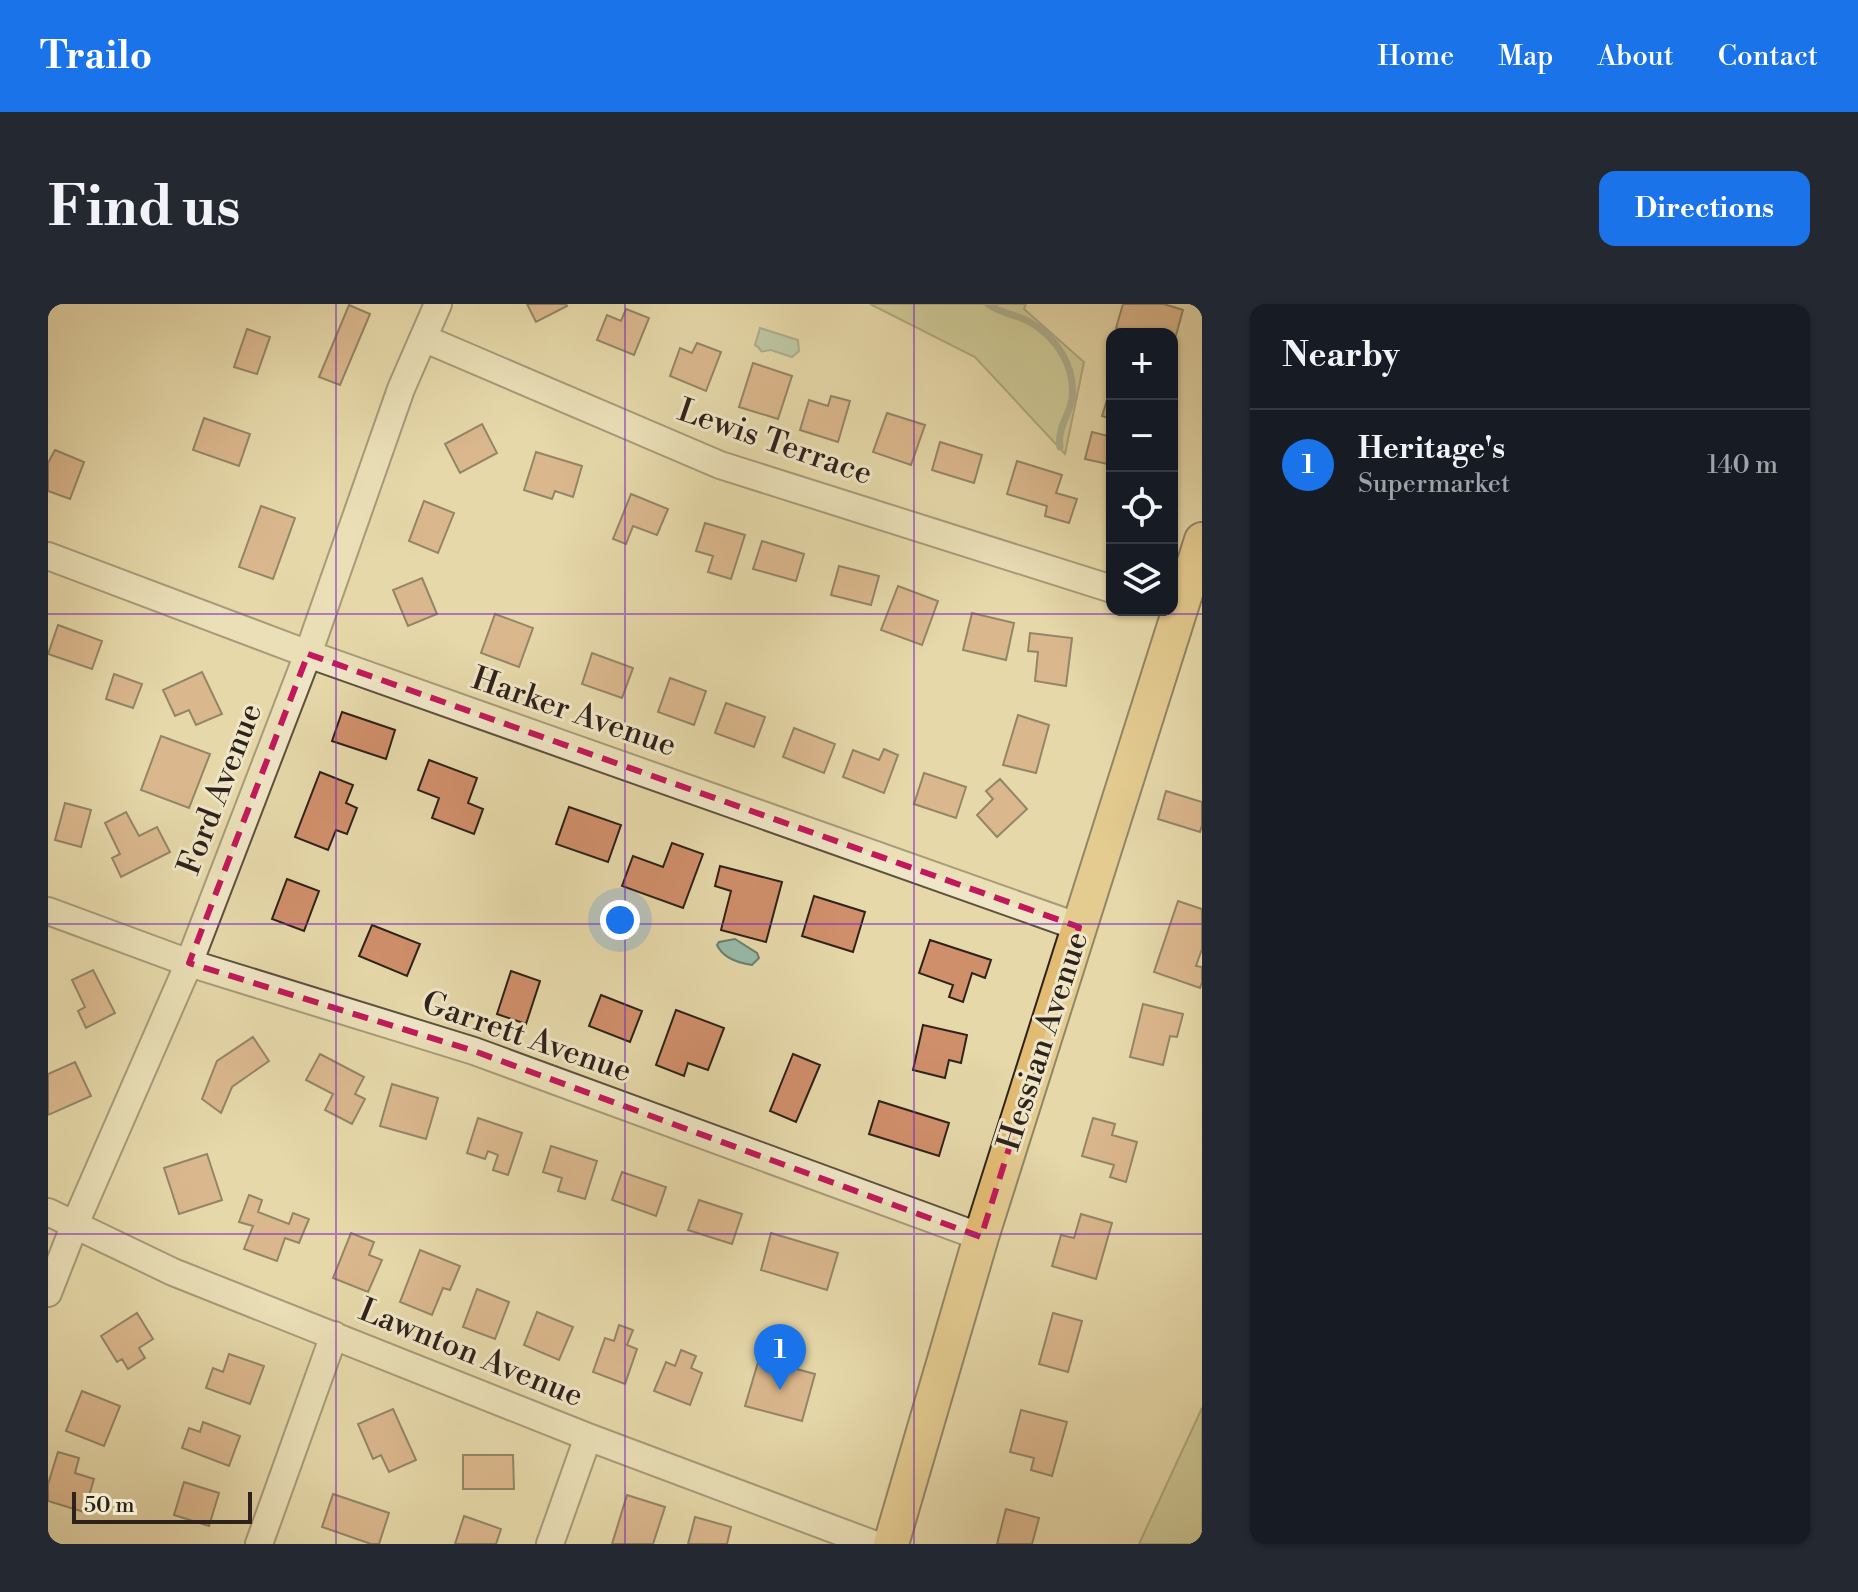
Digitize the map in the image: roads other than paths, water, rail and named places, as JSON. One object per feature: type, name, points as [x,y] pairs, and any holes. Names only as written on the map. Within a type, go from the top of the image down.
[{"type":"main road","name":"Hessian Avenue","points":[[1178,604],[1202,540]]},
{"type":"main road","name":"Hessian Avenue","points":[[891,1544],[981,1237],[1174,616]]},
{"type":"street","name":"Ford Avenue","points":[[48,1293],[189,963],[308,654],[401,389],[438,304]]},
{"type":"street","name":"Lewis Terrace","points":[[423,338],[720,465],[1106,587]]},
{"type":"street","name":"Harker Avenue","points":[[48,556],[308,654],[1079,927]]},
{"type":"street","name":"Garrett Avenue","points":[[48,911],[189,963],[474,1051],[981,1237]]},
{"type":"street","name":"Lawnton Avenue","points":[[48,1212],[173,1272],[588,1437],[873,1544]]},
{"type":"street","points":[[259,1544],[334,1335]]},
{"type":"street","points":[[550,1544],[588,1437]]},
{"type":"waterway","points":[[988,304],[1038,327],[1062,354],[1071,375],[1072,399],[1060,434],[1060,447]]},
{"type":"place","name":"Heritage's","points":[[780,1390]]}]
